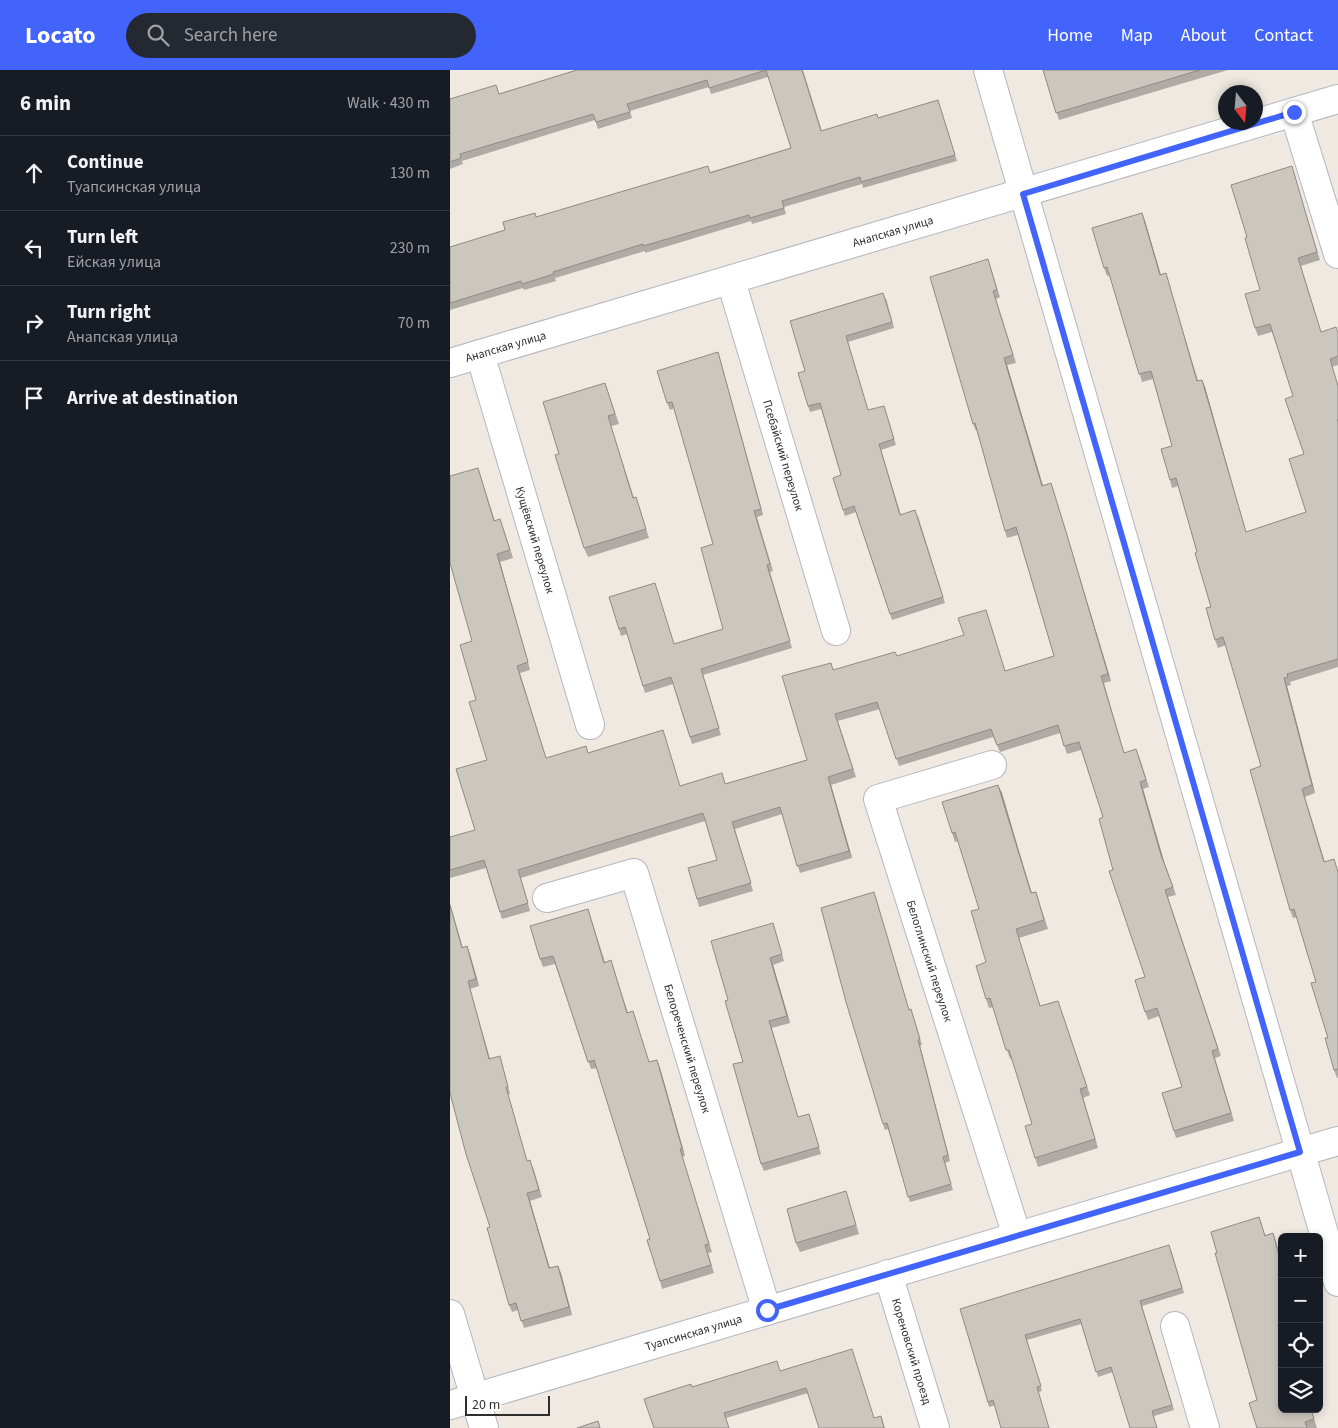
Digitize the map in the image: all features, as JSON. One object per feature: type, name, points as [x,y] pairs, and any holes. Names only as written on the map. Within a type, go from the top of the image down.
[{"type":"street","points":[[988,70],[1338,1282]]},
{"type":"street","name":"Анапская улица","points":[[450,363],[1338,99]]},
{"type":"street","points":[[1294,112],[1338,254]]},
{"type":"street","name":"Псебайский переулок","points":[[731,281],[836,631]]},
{"type":"street","name":"Кущёвский переулок","points":[[480,354],[590,724]]},
{"type":"street","name":"Белоглинский переулок","points":[[992,766],[878,800],[1017,1236]]},
{"type":"street","name":"Белореченский переулок","points":[[547,898],[634,873],[767,1310]]},
{"type":"street","name":"Туапсинская улица","points":[[462,1401],[1338,1141]]},
{"type":"street","name":"Кореновский проезд","points":[[888,1274],[935,1428]]},
{"type":"street","points":[[450,1314],[462,1401],[484,1428]]},
{"type":"street","points":[[1175,1326],[1206,1428]]},
{"type":"building","points":[[577,70],[766,70],[709,88],[707,80],[627,104],[630,112],[596,122],[593,114],[460,154],[461,158],[450,162],[450,99],[496,85],[499,94]]},
{"type":"building","points":[[766,70],[802,70],[821,131],[877,114],[878,118],[938,100],[955,155],[861,182],[860,177],[782,201],[784,208],[750,218],[749,215],[643,246],[643,244],[553,272],[554,274],[522,284],[521,281],[450,303],[450,247],[505,230],[503,222],[535,213],[536,217],[708,166],[710,173],[791,148]]},
{"type":"building","points":[[1043,70],[1200,70],[1056,113]]},
{"type":"building","points":[[1292,166],[1317,252],[1298,258],[1321,332],[1336,327],[1338,333],[1338,356],[1330,359],[1338,386],[1338,659],[1287,674],[1288,677],[1284,678],[1312,785],[1302,789],[1324,862],[1334,859],[1338,872],[1338,1069],[1334,1070],[1325,1038],[1328,1038],[1311,983],[1316,982],[1294,909],[1290,910],[1250,770],[1261,766],[1223,637],[1215,640],[1206,608],[1211,607],[1195,553],[1197,552],[1176,478],[1170,480],[1161,449],[1172,446],[1151,371],[1139,374],[1107,267],[1104,268],[1092,228],[1142,213],[1160,275],[1166,273],[1197,381],[1202,380],[1246,532],[1306,512],[1289,459],[1304,454],[1285,399],[1293,396],[1270,324],[1255,328],[1245,294],[1260,290],[1245,238],[1247,237],[1231,185]]},
{"type":"building","points":[[988,259],[997,290],[993,291],[1013,355],[1004,358],[1042,486],[1051,483],[1067,535],[1108,674],[1101,676],[1124,753],[1136,749],[1146,780],[1140,782],[1161,855],[1173,887],[1165,890],[1218,1049],[1212,1051],[1231,1113],[1174,1131],[1162,1093],[1182,1087],[1157,1008],[1145,1012],[1135,980],[1145,977],[1109,871],[1113,870],[1099,819],[1103,817],[1079,742],[1064,746],[1058,725],[997,745],[991,729],[896,759],[877,702],[835,714],[853,769],[828,777],[849,851],[797,866],[780,807],[732,822],[751,883],[697,899],[688,868],[717,860],[703,813],[518,870],[528,903],[500,912],[484,860],[450,870],[450,837],[475,830],[456,769],[487,760],[469,702],[476,700],[460,645],[472,641],[450,563],[450,476],[478,468],[494,521],[500,519],[510,550],[497,554],[528,662],[517,666],[546,758],[586,746],[588,753],[663,730],[680,786],[722,773],[725,784],[807,760],[782,676],[831,663],[833,670],[895,652],[897,656],[964,635],[958,618],[986,610],[1005,671],[1054,656],[1016,527],[1005,531],[975,423],[973,424],[930,277]]},
{"type":"building","points":[[883,293],[892,322],[846,336],[868,410],[884,406],[894,439],[879,444],[900,515],[915,510],[943,597],[890,614],[854,506],[843,510],[833,478],[841,475],[820,403],[808,406],[798,373],[805,371],[790,321]]},
{"type":"building","points":[[718,352],[761,509],[754,511],[770,564],[767,565],[790,641],[701,669],[719,728],[690,737],[671,677],[643,686],[625,627],[619,629],[609,597],[655,583],[674,644],[723,629],[701,548],[713,544],[672,402],[667,403],[657,371]]},
{"type":"building","points":[[605,383],[615,414],[608,416],[633,498],[636,497],[646,529],[584,548],[555,455],[559,454],[543,402]]},
{"type":"building","points":[[998,785],[1031,893],[1036,892],[1044,920],[1016,929],[1040,1006],[1058,1001],[1087,1087],[1080,1089],[1095,1139],[1035,1158],[1025,1126],[1032,1124],[1009,1050],[1006,1050],[990,998],[986,999],[976,966],[986,962],[971,911],[979,909],[955,832],[952,833],[942,802]]},
{"type":"building","points":[[874,892],[909,1010],[911,1009],[920,1039],[918,1040],[948,1155],[943,1157],[951,1184],[908,1197],[887,1123],[883,1124],[846,1002],[821,908]]},
{"type":"building","points":[[450,905],[462,948],[467,946],[476,979],[468,981],[489,1059],[500,1056],[508,1087],[506,1087],[527,1161],[530,1160],[539,1190],[527,1193],[549,1268],[558,1266],[569,1307],[521,1321],[516,1303],[509,1305],[487,1228],[490,1227],[466,1154],[450,1093]]},
{"type":"building","points":[[588,909],[604,963],[611,960],[627,1013],[633,1011],[649,1062],[657,1060],[682,1148],[680,1149],[709,1244],[705,1245],[711,1265],[660,1281],[647,1240],[650,1239],[594,1060],[588,1062],[553,956],[540,959],[530,926]]},
{"type":"building","points":[[773,923],[782,954],[770,958],[787,1016],[769,1021],[798,1117],[809,1114],[819,1147],[761,1164],[733,1064],[743,1062],[725,1001],[728,1000],[711,941]]},
{"type":"building","points":[[846,1191],[856,1225],[796,1243],[787,1209]]},
{"type":"building","points":[[1259,1217],[1265,1236],[1273,1233],[1278,1251],[1278,1413],[1312,1413],[1314,1419],[1305,1422],[1307,1428],[1257,1428],[1249,1403],[1257,1400],[1215,1253],[1217,1253],[1211,1232]]},
{"type":"building","points":[[1169,1245],[1182,1288],[1140,1301],[1172,1405],[1152,1411],[1157,1428],[1130,1428],[1111,1367],[1096,1372],[1080,1319],[1025,1335],[1041,1386],[1037,1387],[1049,1428],[1001,1428],[993,1400],[988,1402],[960,1309]]},
{"type":"building","points":[[852,1349],[874,1418],[881,1416],[884,1428],[819,1428],[806,1388],[724,1413],[729,1428],[654,1428],[644,1399],[691,1384],[692,1387],[777,1361],[780,1371]]},
{"type":"building","points":[[598,1421],[600,1428],[577,1428]]},
{"type":"route","points":[[767,1310],[1300,1152],[1023,194],[1294,112]]}]
